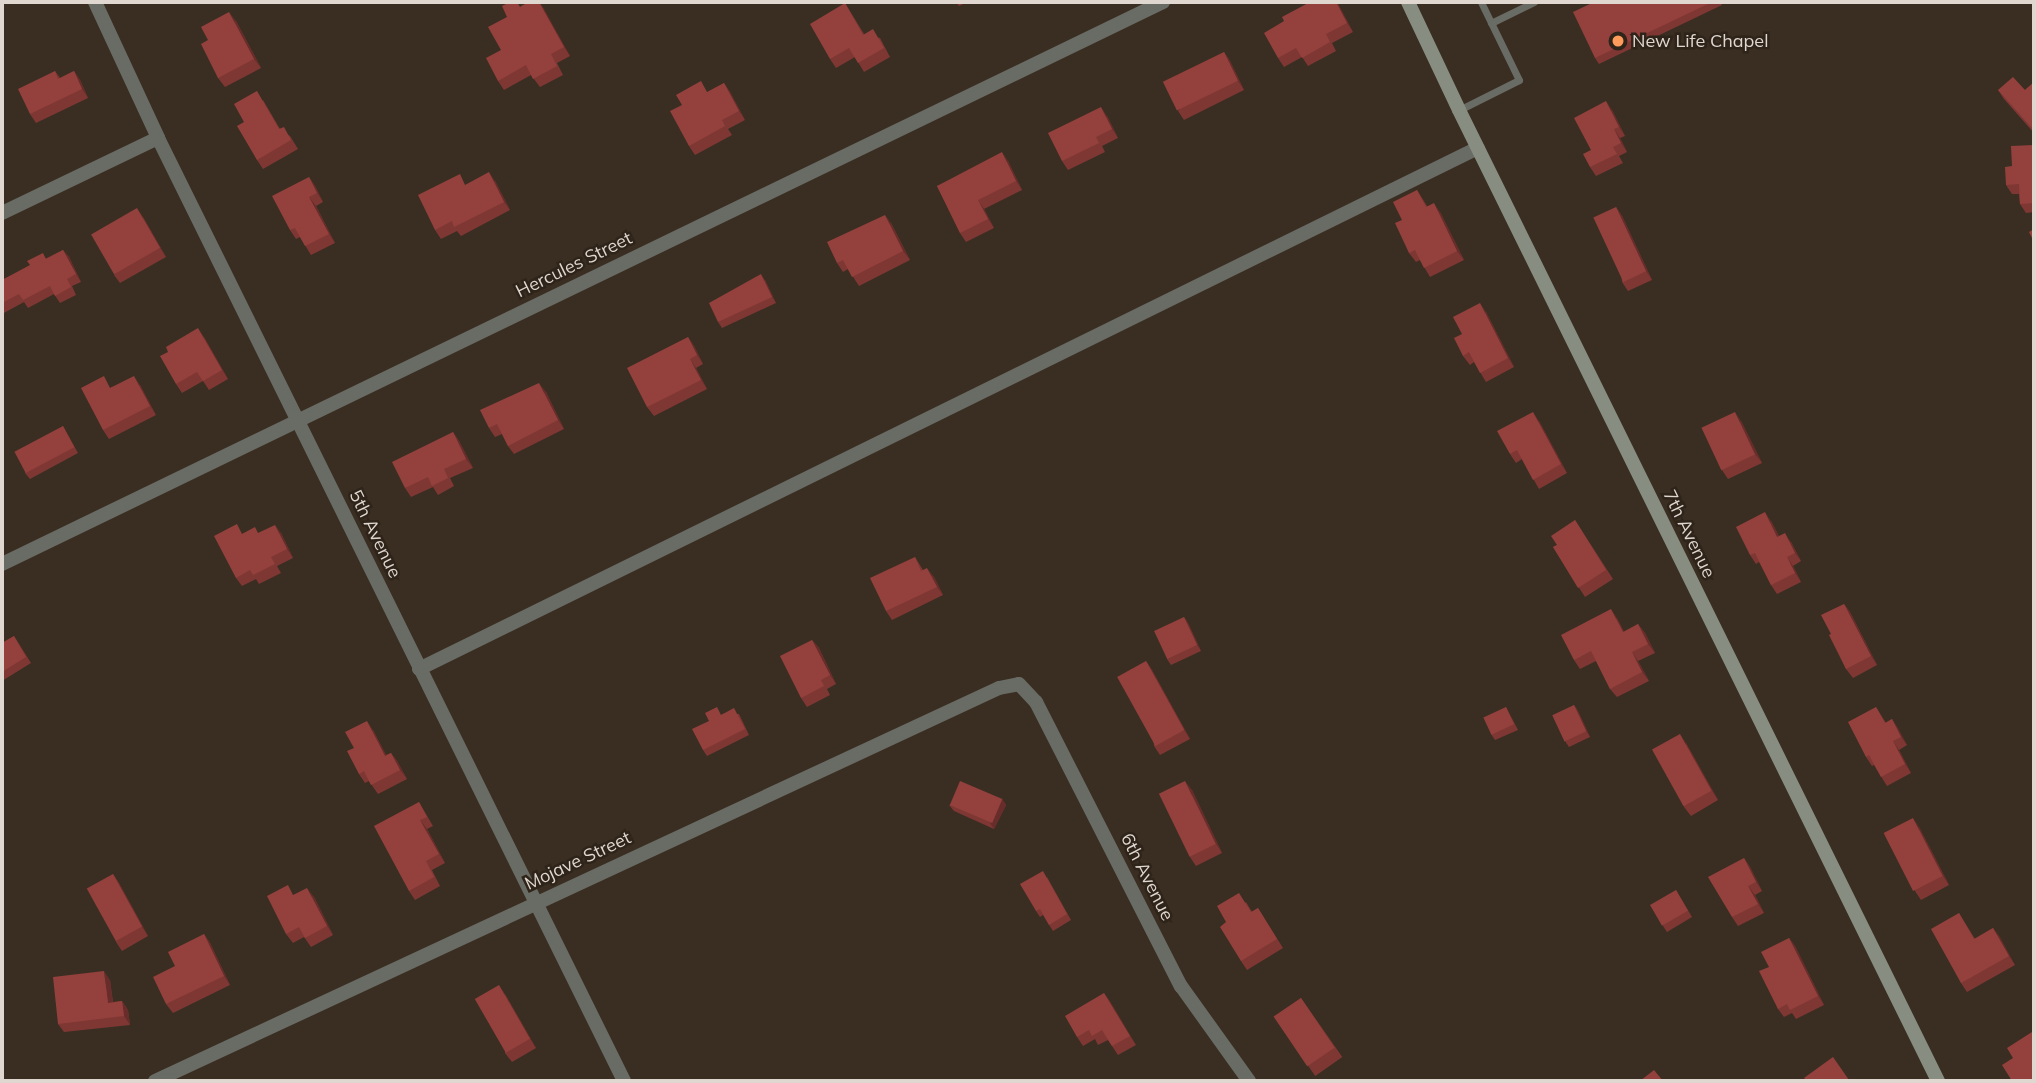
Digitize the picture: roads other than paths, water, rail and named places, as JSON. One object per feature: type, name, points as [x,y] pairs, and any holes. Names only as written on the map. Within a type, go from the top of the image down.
[{"type":"street","name":"5th Avenue","points":[[95,2],[158,138],[624,1081]]},
{"type":"street","name":"Hercules Street","points":[[2,564],[1163,2]]},
{"type":"street","name":"7th Avenue","points":[[1408,2],[1938,1081]]},
{"type":"street","points":[[2,213],[158,138]]},
{"type":"street","points":[[419,668],[1478,148]]},
{"type":"street","name":"Mojave Street","points":[[155,1081],[534,902],[999,688],[1019,684]]},
{"type":"street","name":"6th Avenue","points":[[1019,684],[1036,702],[1181,986],[1249,1081]]},
{"type":"lane","points":[[1459,110],[1519,80],[1480,2]]},
{"type":"lane","points":[[1491,23],[1534,2]]},
{"type":"place","name":"New Life Chapel","points":[[1618,41]]}]
